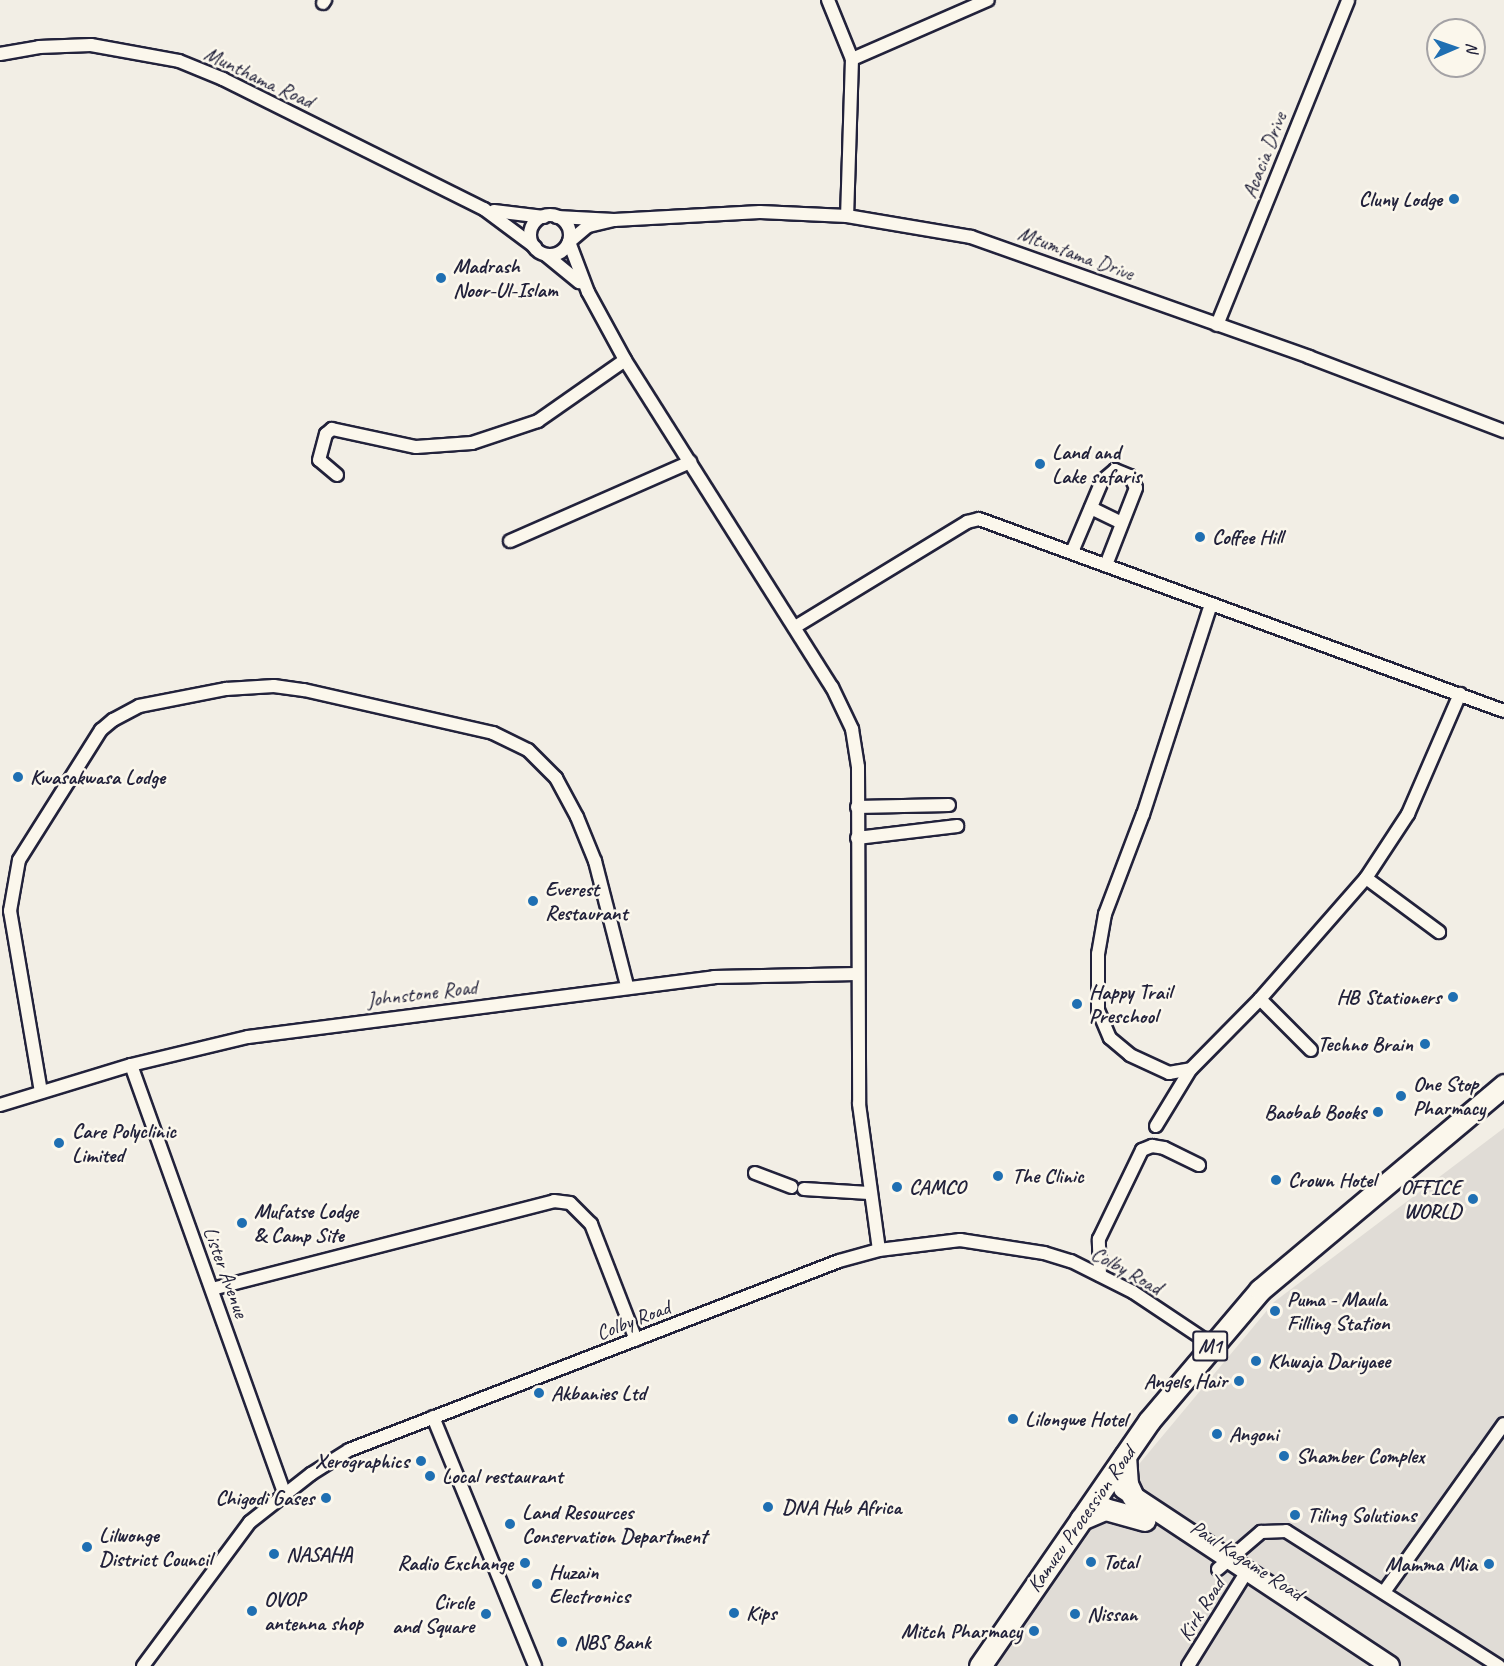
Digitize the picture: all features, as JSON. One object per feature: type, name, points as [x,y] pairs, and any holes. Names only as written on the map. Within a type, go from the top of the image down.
[{"type":"highway","name":"Kamuzu Procession Road","points":[[980,1666],[1125,1456],[1211,1344],[1280,1270],[1504,1085]]},
{"type":"highway","points":[[1125,1456],[1127,1484],[1133,1497]]},
{"type":"highway","points":[[1081,1519],[1105,1509],[1145,1520]]},
{"type":"main road","points":[[1105,1486],[1133,1497],[1222,1565]]},
{"type":"main road","name":"Paul Kagame Road","points":[[1105,1486],[1145,1520],[1243,1578],[1369,1666]]},
{"type":"main road","points":[[1243,1578],[1390,1666]]},
{"type":"street","points":[[828,0],[852,59],[847,216]]},
{"type":"street","points":[[852,59],[988,0]]},
{"type":"street","name":"Acacia Drive","points":[[1217,325],[1348,0]]},
{"type":"street","name":"Munthama Road","points":[[0,54],[39,47],[90,45],[179,61],[222,79],[484,209]]},
{"type":"street","points":[[484,209],[544,216],[614,220]]},
{"type":"street","points":[[484,209],[535,248],[569,270],[588,292]]},
{"type":"street","name":"Mtumtama Drive","points":[[614,220],[760,212],[847,216],[971,237],[1504,431]]},
{"type":"street","points":[[535,248],[533,226],[544,216]]},
{"type":"street","points":[[558,217],[567,224],[569,242],[588,292],[625,360],[795,627],[852,729],[858,767],[859,1104],[869,1193],[879,1250]]},
{"type":"street","points":[[546,255],[560,253],[588,226],[614,220]]},
{"type":"street","points":[[337,475],[319,460],[326,434],[332,429],[416,447],[472,443],[538,421],[625,360]]},
{"type":"street","points":[[510,541],[690,462]]},
{"type":"street","points":[[1072,552],[1107,473],[1115,470],[1130,476],[1137,488],[1106,565]]},
{"type":"street","points":[[1091,508],[1122,523]]},
{"type":"street","points":[[795,627],[967,522],[990,521],[1504,711]]},
{"type":"street","points":[[1191,1069],[1169,1072],[1119,1048],[1110,1038],[1098,1010],[1097,976],[1105,914],[1143,814],[1211,604]]},
{"type":"street","points":[[41,1092],[10,911],[19,860],[101,730],[112,720],[139,706],[226,689],[274,686],[304,690],[493,733],[528,750],[556,778],[577,817],[595,861],[627,987]]},
{"type":"street","points":[[1156,1126],[1191,1069],[1260,999],[1366,878],[1408,814],[1460,694]]},
{"type":"street","points":[[857,807],[949,804]]},
{"type":"street","points":[[857,838],[957,826]]},
{"type":"street","points":[[1366,878],[1439,932]]},
{"type":"street","name":"Johnstone Road","points":[[0,1105],[131,1065],[248,1036],[627,987],[749,974],[857,974]]},
{"type":"street","points":[[1260,999],[1311,1050]]},
{"type":"street","name":"Lister Avenue","points":[[131,1065],[284,1493]]},
{"type":"street","points":[[1100,1275],[1099,1239],[1142,1150],[1152,1146],[1164,1149],[1199,1165]]},
{"type":"street","points":[[754,1173],[791,1187]]},
{"type":"street","points":[[804,1189],[869,1193]]},
{"type":"street","points":[[212,1289],[554,1201],[570,1203],[591,1224],[636,1340]]},
{"type":"street","name":"Colby Road","points":[[143,1666],[236,1539],[284,1493],[349,1450],[839,1261],[879,1250],[939,1241],[983,1242],[1058,1256],[1100,1275],[1211,1344]]},
{"type":"street","points":[[433,1417],[535,1666]]},
{"type":"street","points":[[1384,1592],[1504,1424]]},
{"type":"street","points":[[1222,1565],[1262,1532],[1286,1531],[1499,1666]]},
{"type":"street","name":"Kirk Road","points":[[1188,1666],[1243,1578]]},
{"type":"shaded area","points":[[1504,1128],[1504,1666],[971,1666],[1274,1302]]},
{"type":"place","name":"Cluny Lodge","points":[[1454,199]]},
{"type":"place","name":"Madrash Noor-Ul-Islam","points":[[441,278]]},
{"type":"place","name":"Land and Lake safaris","points":[[1040,464]]},
{"type":"place","name":"Coffee Hill","points":[[1200,537]]},
{"type":"place","name":"Kwasakwasa Lodge","points":[[18,777]]},
{"type":"place","name":"Everest Restaurant","points":[[533,901]]},
{"type":"place","name":"HB Stationers","points":[[1453,997]]},
{"type":"place","name":"Happy Trail Preschool","points":[[1077,1004]]},
{"type":"place","name":"Techno Brain","points":[[1425,1044]]},
{"type":"place","name":"One Stop Pharmacy","points":[[1401,1096]]},
{"type":"place","name":"Baobab Books","points":[[1378,1112]]},
{"type":"place","name":"Care Polyclinic Limited","points":[[59,1143]]},
{"type":"place","name":"The Clinic","points":[[998,1176]]},
{"type":"place","name":"Crown Hotel","points":[[1276,1180]]},
{"type":"place","name":"CAMCO","points":[[897,1187]]},
{"type":"place","name":"OFFICE WORLD","points":[[1473,1199]]},
{"type":"place","name":"Mufatse Lodge & Camp Site","points":[[242,1223]]},
{"type":"place","name":"Puma - Maula Filling Station","points":[[1275,1311]]},
{"type":"place","name":"Khwaja Dariyaee","points":[[1256,1361]]},
{"type":"place","name":"Angels Hair","points":[[1239,1381]]},
{"type":"place","name":"Akbanies Ltd","points":[[539,1393]]},
{"type":"place","name":"Lilongwe Hotel","points":[[1013,1419]]},
{"type":"place","name":"Angoni","points":[[1217,1434]]},
{"type":"place","name":"Shamber Complex","points":[[1284,1456]]},
{"type":"place","name":"Xerographics","points":[[421,1461]]},
{"type":"place","name":"Local restaurant","points":[[430,1476]]},
{"type":"place","name":"Chigodi Gases","points":[[326,1498]]},
{"type":"place","name":"DNA Hub Africa","points":[[768,1507]]},
{"type":"place","name":"Tiling Solutions","points":[[1295,1515]]},
{"type":"place","name":"Land Resources Conservation Department","points":[[510,1524]]},
{"type":"place","name":"Lilwonge District Council","points":[[87,1547]]},
{"type":"place","name":"NASAHA","points":[[274,1554]]},
{"type":"place","name":"Total","points":[[1091,1562]]},
{"type":"place","name":"Radio Exchange","points":[[525,1563]]},
{"type":"place","name":"Mamma Mia","points":[[1489,1564]]},
{"type":"place","name":"Huzain Electronics","points":[[537,1584]]},
{"type":"place","name":"OVOP antenna shop","points":[[252,1611]]},
{"type":"place","name":"Kips","points":[[734,1613]]},
{"type":"place","name":"Circle and Square","points":[[486,1614]]},
{"type":"place","name":"Nissan","points":[[1075,1614]]},
{"type":"place","name":"Mitch Pharmacy","points":[[1034,1631]]},
{"type":"place","name":"NBS Bank","points":[[562,1642]]}]
